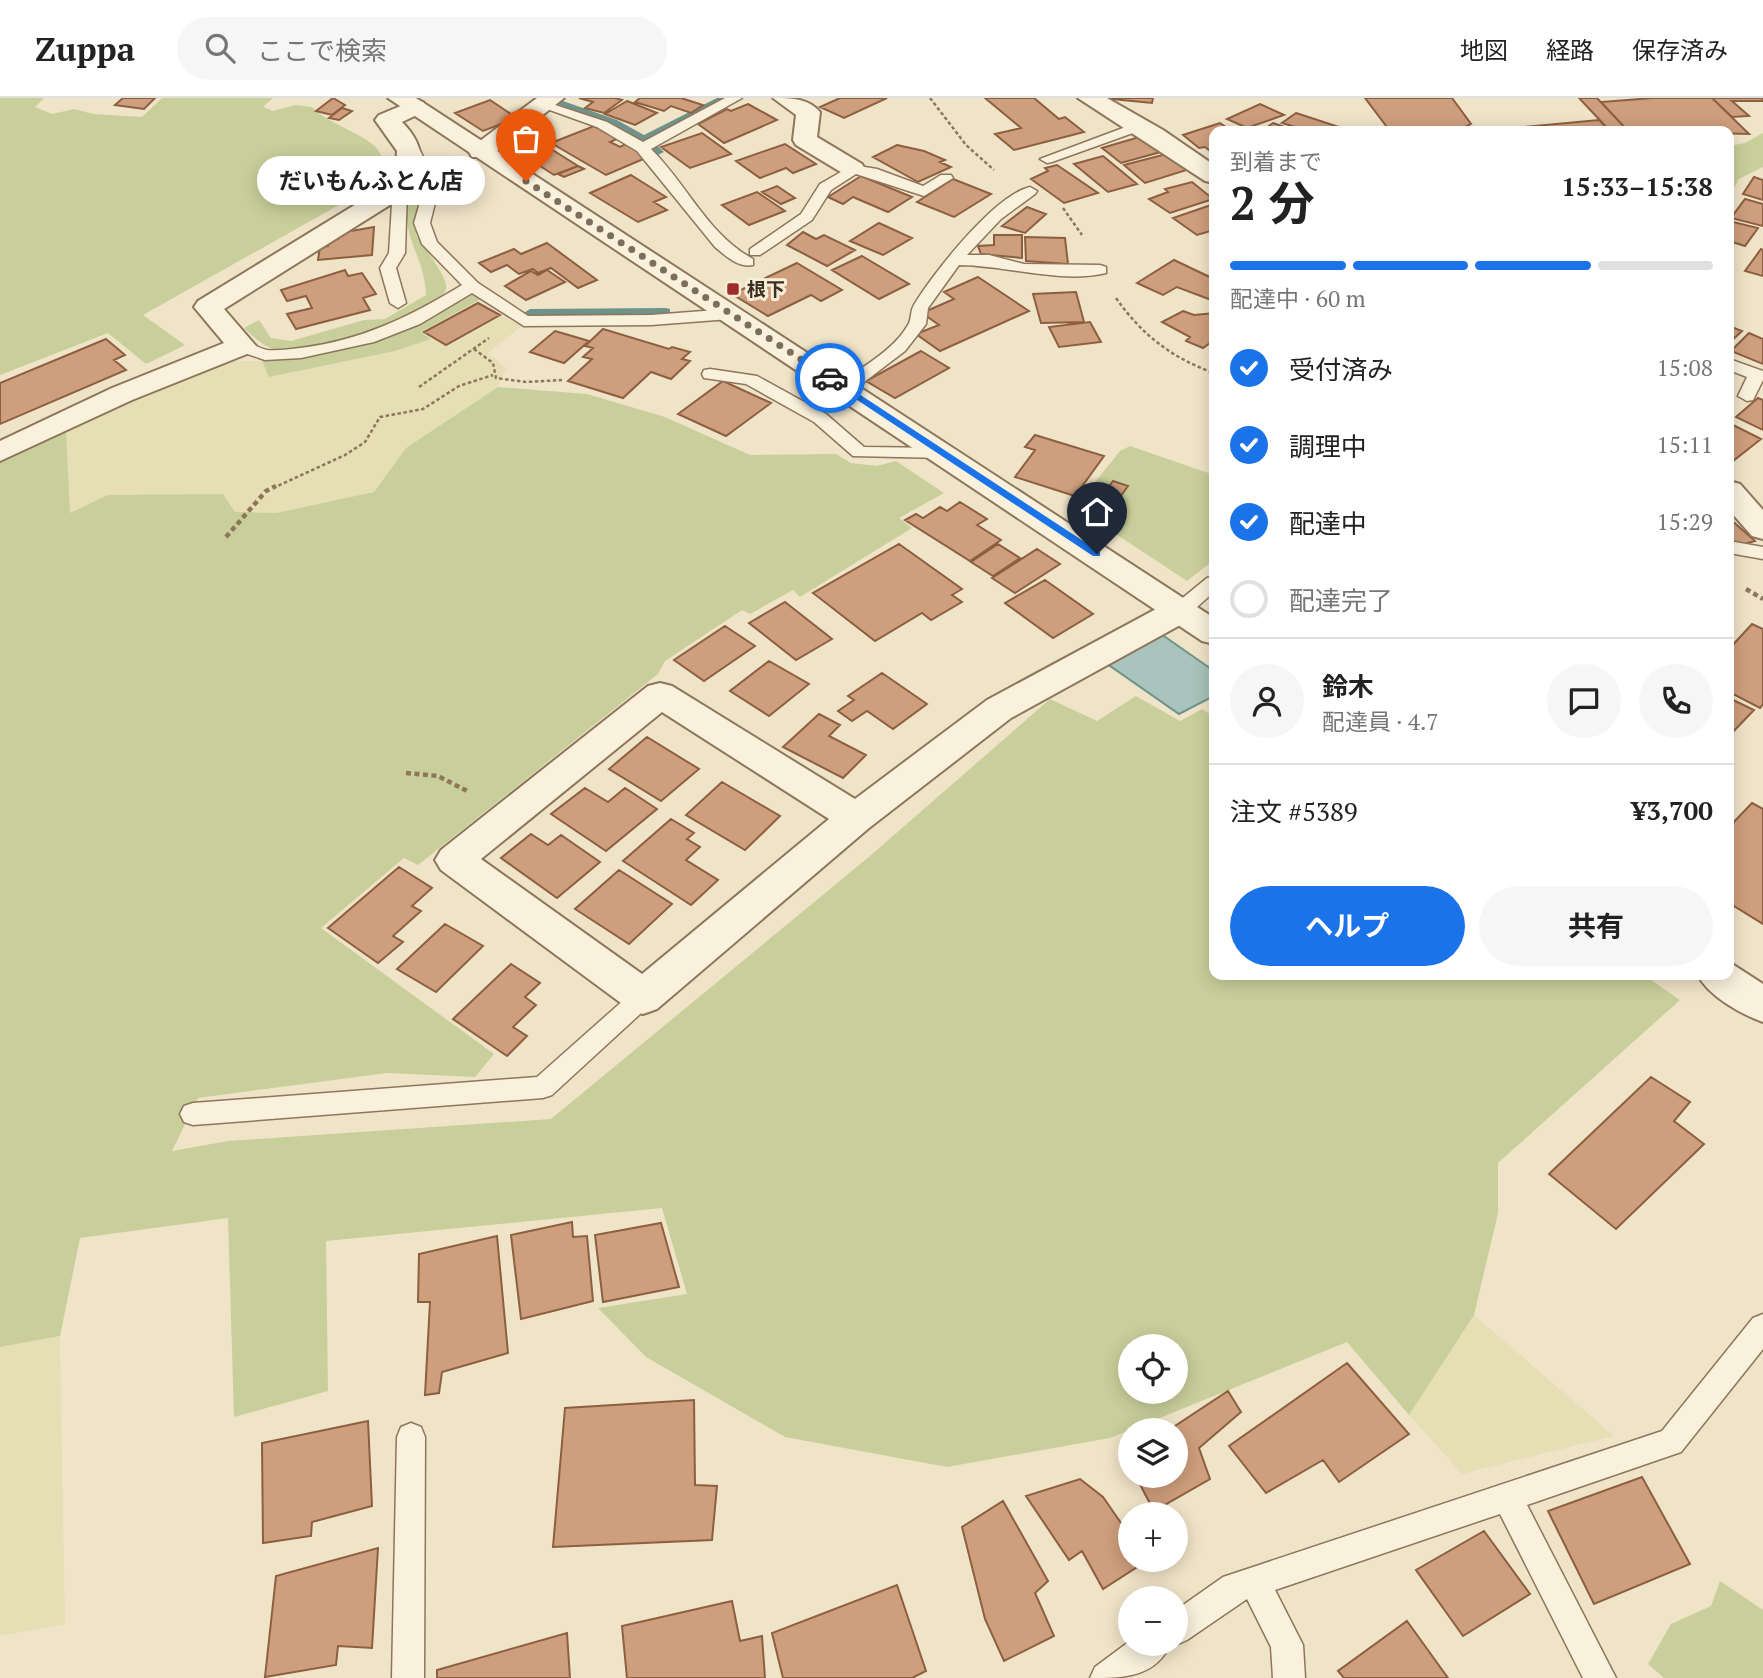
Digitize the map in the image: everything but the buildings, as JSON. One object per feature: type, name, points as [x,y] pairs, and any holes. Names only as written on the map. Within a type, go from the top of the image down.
[{"type":"street","points":[[785,98],[808,112],[805,140],[853,169]]},
{"type":"street","points":[[1090,98],[1139,126],[1209,173]]},
{"type":"street","points":[[481,152],[547,101]]},
{"type":"street","points":[[0,452],[122,394],[242,346],[208,307],[400,188],[411,164],[408,140],[387,120],[407,103],[845,388],[1209,630]]},
{"type":"street","points":[[1734,497],[1763,529]]},
{"type":"street","points":[[856,818],[660,695],[454,860],[643,997],[856,818],[999,709],[1181,610]]},
{"type":"street","points":[[1726,980],[1763,1005]]},
{"type":"lane","points":[[642,148],[735,98]]},
{"type":"lane","points":[[547,101],[608,127],[642,148],[736,258],[751,257],[807,217],[825,187],[853,169],[872,172],[924,192],[946,178]]},
{"type":"lane","points":[[1047,159],[1139,126]]},
{"type":"lane","points":[[408,140],[428,172],[431,201],[422,223],[430,244],[472,286],[524,321],[651,320],[730,314]]},
{"type":"lane","points":[[398,303],[388,268],[397,253],[400,188]]},
{"type":"lane","points":[[845,388],[899,347],[918,324],[920,309],[954,260],[996,216],[1030,191]]},
{"type":"lane","points":[[954,260],[989,260],[1024,269],[1100,270]]},
{"type":"lane","points":[[242,346],[265,355],[301,353],[374,337],[414,321],[472,286]]},
{"type":"lane","points":[[1734,366],[1757,375],[1747,396]]},
{"type":"lane","points":[[710,374],[751,380],[820,418],[859,452],[943,453]]},
{"type":"lane","points":[[1734,548],[1763,553]]},
{"type":"lane","points":[[1181,610],[1209,586]]},
{"type":"lane","points":[[193,1114],[543,1087],[643,997]]},
{"type":"lane","points":[[1188,1621],[1234,1588],[1671,1442],[1763,1327]]},
{"type":"lane","points":[[408,1678],[411,1437]]},
{"type":"lane","points":[[1508,1498],[1600,1678]]},
{"type":"lane","points":[[1254,1581],[1287,1646],[1289,1678]]},
{"type":"lane","points":[[1107,1678],[1137,1656]]},
{"type":"path","points":[[419,387],[517,316]]},
{"type":"path","points":[[474,349],[493,363],[493,375]]},
{"type":"path","points":[[226,537],[266,491],[302,472],[345,456],[365,442],[380,417],[423,409],[459,386],[493,375],[526,382],[562,380]]},
{"type":"path","points":[[406,773],[433,773],[454,781]]},
{"type":"shaded area","points":[[502,316],[522,326],[488,353],[506,368],[498,387],[406,448],[374,492],[276,513],[234,513],[108,495],[70,513],[66,431],[132,400],[205,369],[237,361],[262,361],[269,377],[395,351],[431,339],[447,347]]},
{"type":"shaded area","points":[[1474,1315],[1614,1436],[1462,1474],[1409,1415]]},
{"type":"shaded area","points":[[60,1336],[65,1624],[0,1636],[0,1347]]},
{"type":"green space","points":[[0,98],[44,98],[35,107],[52,114],[74,109],[93,114],[142,117],[162,98],[273,98],[263,107],[273,111],[295,105],[312,107],[370,142],[381,155],[382,165],[378,183],[143,315],[185,345],[146,364],[108,333],[0,375]]},
{"type":"green space","points":[[1763,133],[1763,167],[1739,179],[1734,188],[1734,145],[1745,143]]},
{"type":"green space","points":[[416,177],[422,179],[416,235],[440,270],[446,284],[446,289],[438,301],[396,323],[312,347],[290,350],[270,348],[244,328],[259,320],[271,338],[291,341],[364,320],[385,319],[426,295],[421,265],[408,227],[409,196]]},
{"type":"green space","points":[[468,292],[481,299],[421,332],[431,339],[395,351],[269,377],[262,361],[343,348]]},
{"type":"green space","points":[[498,387],[587,394],[665,417],[750,455],[836,454],[851,463],[877,466],[896,461],[944,493],[899,518],[912,528],[800,597],[793,590],[750,614],[742,610],[665,661],[658,674],[418,865],[404,858],[321,928],[494,1054],[475,1077],[387,1073],[198,1098],[172,1151],[228,1141],[551,1119],[870,856],[1050,699],[1097,721],[1136,696],[1180,721],[1202,709],[1209,714],[1209,980],[1651,980],[1680,1000],[1498,1163],[1498,1213],[1474,1315],[1409,1415],[1347,1342],[1159,1418],[1118,1418],[1118,1435],[1110,1438],[947,1467],[785,1437],[646,1357],[598,1308],[687,1294],[662,1208],[326,1241],[328,1391],[234,1417],[228,1218],[80,1238],[60,1336],[0,1347],[0,463],[66,431],[70,513],[108,495],[223,494],[235,512],[276,513],[374,492],[406,448]]},
{"type":"green space","points":[[1130,446],[1209,473],[1209,564],[1187,581],[1075,507],[1120,451]]},
{"type":"green space","points":[[1720,1581],[1763,1610],[1763,1678],[1664,1678],[1648,1664],[1671,1624],[1711,1606]]},
{"type":"water","points":[[1161,634],[1209,668],[1209,699],[1179,714],[1106,663]]},
{"type":"waterway","points":[[645,139],[725,98]]},
{"type":"waterway","points":[[563,104],[637,135],[658,152]]},
{"type":"waterway","points":[[530,313],[666,312]]},
{"type":"way so far","points":[[526,181],[830,378]]},
{"type":"place","name":"だいもんふとん店","points":[[526,181]]},
{"type":"place","name":"根下","points":[[733,289]]},
{"type":"route","points":[[830,378],[1097,554]]}]
